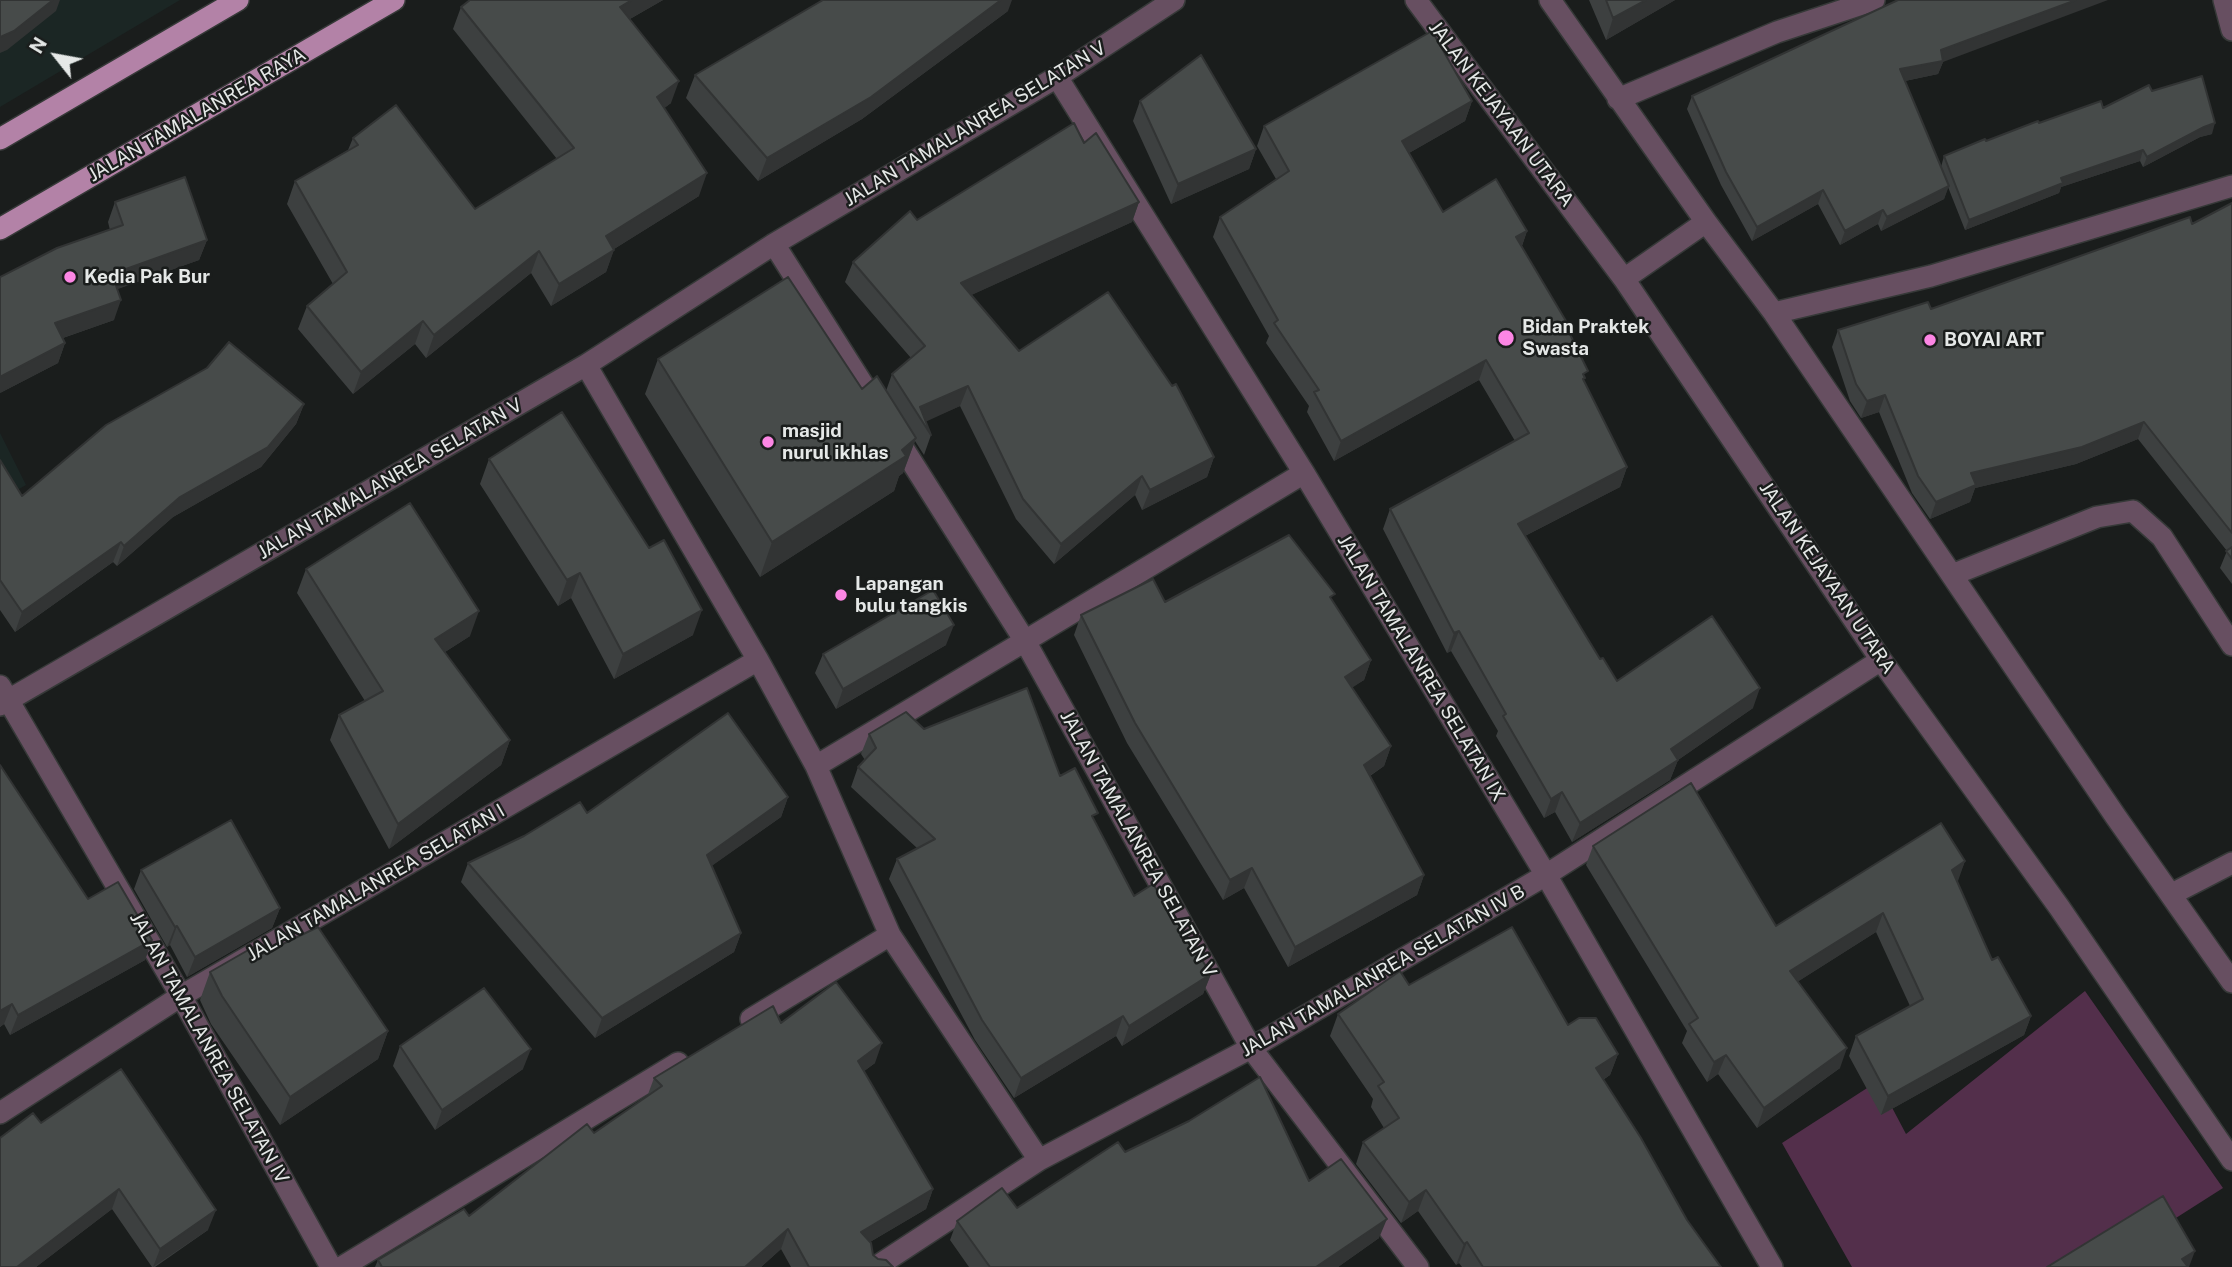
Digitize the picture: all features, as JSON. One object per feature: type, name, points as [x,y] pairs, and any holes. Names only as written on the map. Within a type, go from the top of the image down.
[{"type":"main road","points":[[0,139],[238,0]]},
{"type":"main road","name":"JALAN TAMALANREA RAYA","points":[[0,229],[390,1]]},
{"type":"street","name":"JALAN TAMALANREA SELATAN V","points":[[3,697],[586,365],[775,244],[1057,77],[1174,0]]},
{"type":"street","name":"JALAN KEJAYAAN UTARA","points":[[1416,0],[1624,279],[1881,660],[2059,907],[2232,1160]]},
{"type":"street","points":[[1550,0],[1706,222],[1774,313],[2116,817],[2232,982]]},
{"type":"street","points":[[1618,99],[1777,32],[1874,0]]},
{"type":"street","points":[[2224,0],[2232,30]]},
{"type":"street","name":"JALAN TAMALANREA SELATAN IX","points":[[1057,77],[1304,473],[1546,875],[1772,1267]]},
{"type":"street","points":[[1774,313],[1931,276],[2232,186]]},
{"type":"street","points":[[1624,279],[1706,222]]},
{"type":"street","name":"JALAN TAMALANREA SELATAN V","points":[[775,244],[1025,640],[1251,1048],[1418,1267]]},
{"type":"street","points":[[586,365],[816,765],[890,935],[1038,1160]]},
{"type":"street","points":[[816,765],[1304,473]]},
{"type":"street","points":[[1952,575],[2097,517],[2133,511],[2162,537],[2232,645]]},
{"type":"street","name":"JALAN TAMALANREA SELATAN I","points":[[0,1114],[181,996],[758,660]]},
{"type":"street","name":"JALAN TAMALANREA SELATAN IV B","points":[[876,1267],[1038,1160],[1251,1048],[1546,875],[1881,660]]},
{"type":"street","name":"JALAN TAMALANREA SELATAN IV","points":[[3,697],[181,996],[331,1267]]},
{"type":"street","points":[[2172,894],[2232,863]]},
{"type":"street","points":[[735,1028],[890,935]]},
{"type":"street","points":[[342,1267],[700,1050]]},
{"type":"shaded area","points":[[0,0],[180,0],[0,107]]},
{"type":"shaded area","points":[[0,433],[26,485],[0,500]]},
{"type":"shaded area","points":[[2085,991],[2223,1188],[2099,1267],[1852,1267],[1782,1143],[1878,1081],[1906,1134]]},
{"type":"building","points":[[0,0],[53,0],[14,31],[0,37]]},
{"type":"building","points":[[470,0],[632,0],[620,7],[679,81],[657,97],[707,173],[606,236],[614,250],[559,284],[539,251],[434,335],[423,321],[361,372],[307,306],[347,272],[295,181],[358,145],[353,138],[396,105],[475,209],[574,148],[461,7]]},
{"type":"building","points":[[823,0],[1001,0],[871,97],[767,158],[695,75]]},
{"type":"building","points":[[1606,0],[1646,0],[1613,18]]},
{"type":"building","points":[[1898,0],[2076,0],[1941,50],[1943,61],[1900,69],[1949,186],[1887,217],[1883,210],[1845,231],[1823,190],[1757,227],[1726,172],[1692,96]]},
{"type":"building","points":[[1432,31],[1472,101],[1402,141],[1443,212],[1496,179],[1527,231],[1516,237],[1566,321],[1564,322],[1588,371],[1583,374],[1583,379],[1627,467],[1518,524],[1600,659],[1603,658],[1617,681],[1712,616],[1760,688],[1671,749],[1678,760],[1580,823],[1562,792],[1551,799],[1503,716],[1506,714],[1459,631],[1454,633],[1390,509],[1529,433],[1486,360],[1341,441],[1314,392],[1319,390],[1274,323],[1278,320],[1220,217],[1289,171],[1264,126]]},
{"type":"building","points":[[1201,55],[1256,149],[1178,184],[1140,101]]},
{"type":"building","points":[[2202,76],[2215,123],[2147,157],[2143,150],[2061,178],[2063,183],[1969,220],[1944,156],[1985,139],[1986,141],[2101,101],[2103,108],[2149,85],[2152,91]]},
{"type":"building","points":[[1074,123],[1084,143],[1096,133],[1139,202],[961,283],[1019,351],[1108,292],[1172,386],[1176,384],[1214,457],[1150,490],[1142,476],[1061,544],[1023,499],[968,386],[920,407],[931,435],[892,374],[925,346],[853,262],[910,211],[917,220]]},
{"type":"building","points":[[185,177],[207,240],[112,274],[121,300],[55,323],[65,343],[0,377],[0,277],[57,248],[123,225],[115,202]]},
{"type":"building","points":[[2232,203],[2232,533],[2144,422],[2082,447],[1971,473],[1976,485],[1936,502],[1918,476],[1885,395],[1867,401],[1856,384],[1838,330],[1928,302],[1931,309],[2190,217],[2192,224]]},
{"type":"building","name":"masjid nurul ikhlas","points":[[788,277],[862,389],[877,376],[916,438],[902,450],[906,456],[772,542],[658,359]]},
{"type":"building","points":[[229,342],[304,404],[268,447],[180,497],[124,546],[121,542],[22,612],[0,580],[0,460],[22,496],[106,425],[207,368]]},
{"type":"building","points":[[562,412],[649,548],[664,540],[702,610],[623,654],[580,573],[567,580],[489,459]]},
{"type":"building","points":[[410,503],[479,611],[435,639],[510,740],[398,824],[339,715],[383,691],[306,569]]},
{"type":"building","points":[[1289,535],[1335,594],[1330,597],[1371,660],[1345,677],[1391,746],[1364,765],[1424,875],[1295,947],[1252,868],[1230,880],[1135,723],[1081,615],[1153,579],[1165,602]]},
{"type":"building","points":[[2232,547],[2232,559],[2226,551]]},
{"type":"building","points":[[933,590],[954,625],[843,689],[823,654]]},
{"type":"building","points":[[1027,688],[1060,776],[1075,768],[1098,813],[1092,816],[1134,896],[1153,884],[1211,974],[1129,1026],[1123,1016],[1021,1078],[982,1020],[897,859],[935,839],[858,767],[876,748],[869,734],[906,712],[924,729]]},
{"type":"building","points":[[728,713],[788,797],[707,855],[741,933],[602,1018],[468,863],[524,836],[580,802],[587,813]]},
{"type":"building","points":[[0,765],[88,899],[118,882],[152,940],[18,1015],[12,1004],[0,1011]]},
{"type":"building","points":[[1691,783],[1776,926],[1941,823],[1965,861],[1952,870],[1992,960],[1998,957],[2031,1016],[1888,1096],[1856,1036],[1923,999],[1883,913],[1790,971],[1847,1048],[1764,1108],[1726,1055],[1714,1062],[1689,1024],[1698,1018],[1593,846]]},
{"type":"building","points":[[231,820],[280,908],[195,957],[141,870]]},
{"type":"building","points":[[318,927],[388,1031],[290,1097],[222,996],[210,972],[257,945],[262,954]]},
{"type":"building","points":[[1512,927],[1568,1025],[1579,1018],[1596,1018],[1618,1054],[1596,1068],[1641,1138],[1687,1220],[1721,1267],[1483,1267],[1426,1190],[1409,1202],[1363,1142],[1399,1118],[1378,1086],[1384,1082],[1338,1014],[1400,971],[1409,985]]},
{"type":"building","points":[[836,982],[882,1043],[858,1061],[933,1189],[861,1232],[871,1243],[873,1255],[886,1260],[893,1267],[809,1267],[788,1229],[745,1267],[382,1267],[378,1260],[464,1209],[469,1216],[587,1124],[594,1133],[662,1086],[654,1078],[773,1006],[781,1023]]},
{"type":"building","points":[[484,988],[531,1049],[442,1110],[400,1046]]},
{"type":"building","points":[[121,1069],[216,1210],[160,1249],[119,1189],[17,1267],[0,1267],[0,1138],[33,1113],[41,1123]]},
{"type":"building","points":[[1260,1077],[1309,1181],[1341,1159],[1387,1219],[1316,1267],[990,1267],[957,1221],[1002,1188],[1017,1208],[1118,1142],[1125,1152],[1189,1121]]},
{"type":"building","points":[[2163,1196],[2195,1251],[2182,1259],[2188,1267],[2047,1267]]},
{"type":"place","name":"Kedia Pak Bur","points":[[70,277]]},
{"type":"place","name":"Bidan Praktek Swasta","points":[[1506,338]]},
{"type":"place","name":"BOYAI ART","points":[[1930,340]]},
{"type":"place","name":"masjid nurul ikhlas","points":[[768,442]]},
{"type":"place","name":"Lapangan bulu tangkis","points":[[841,595]]}]
